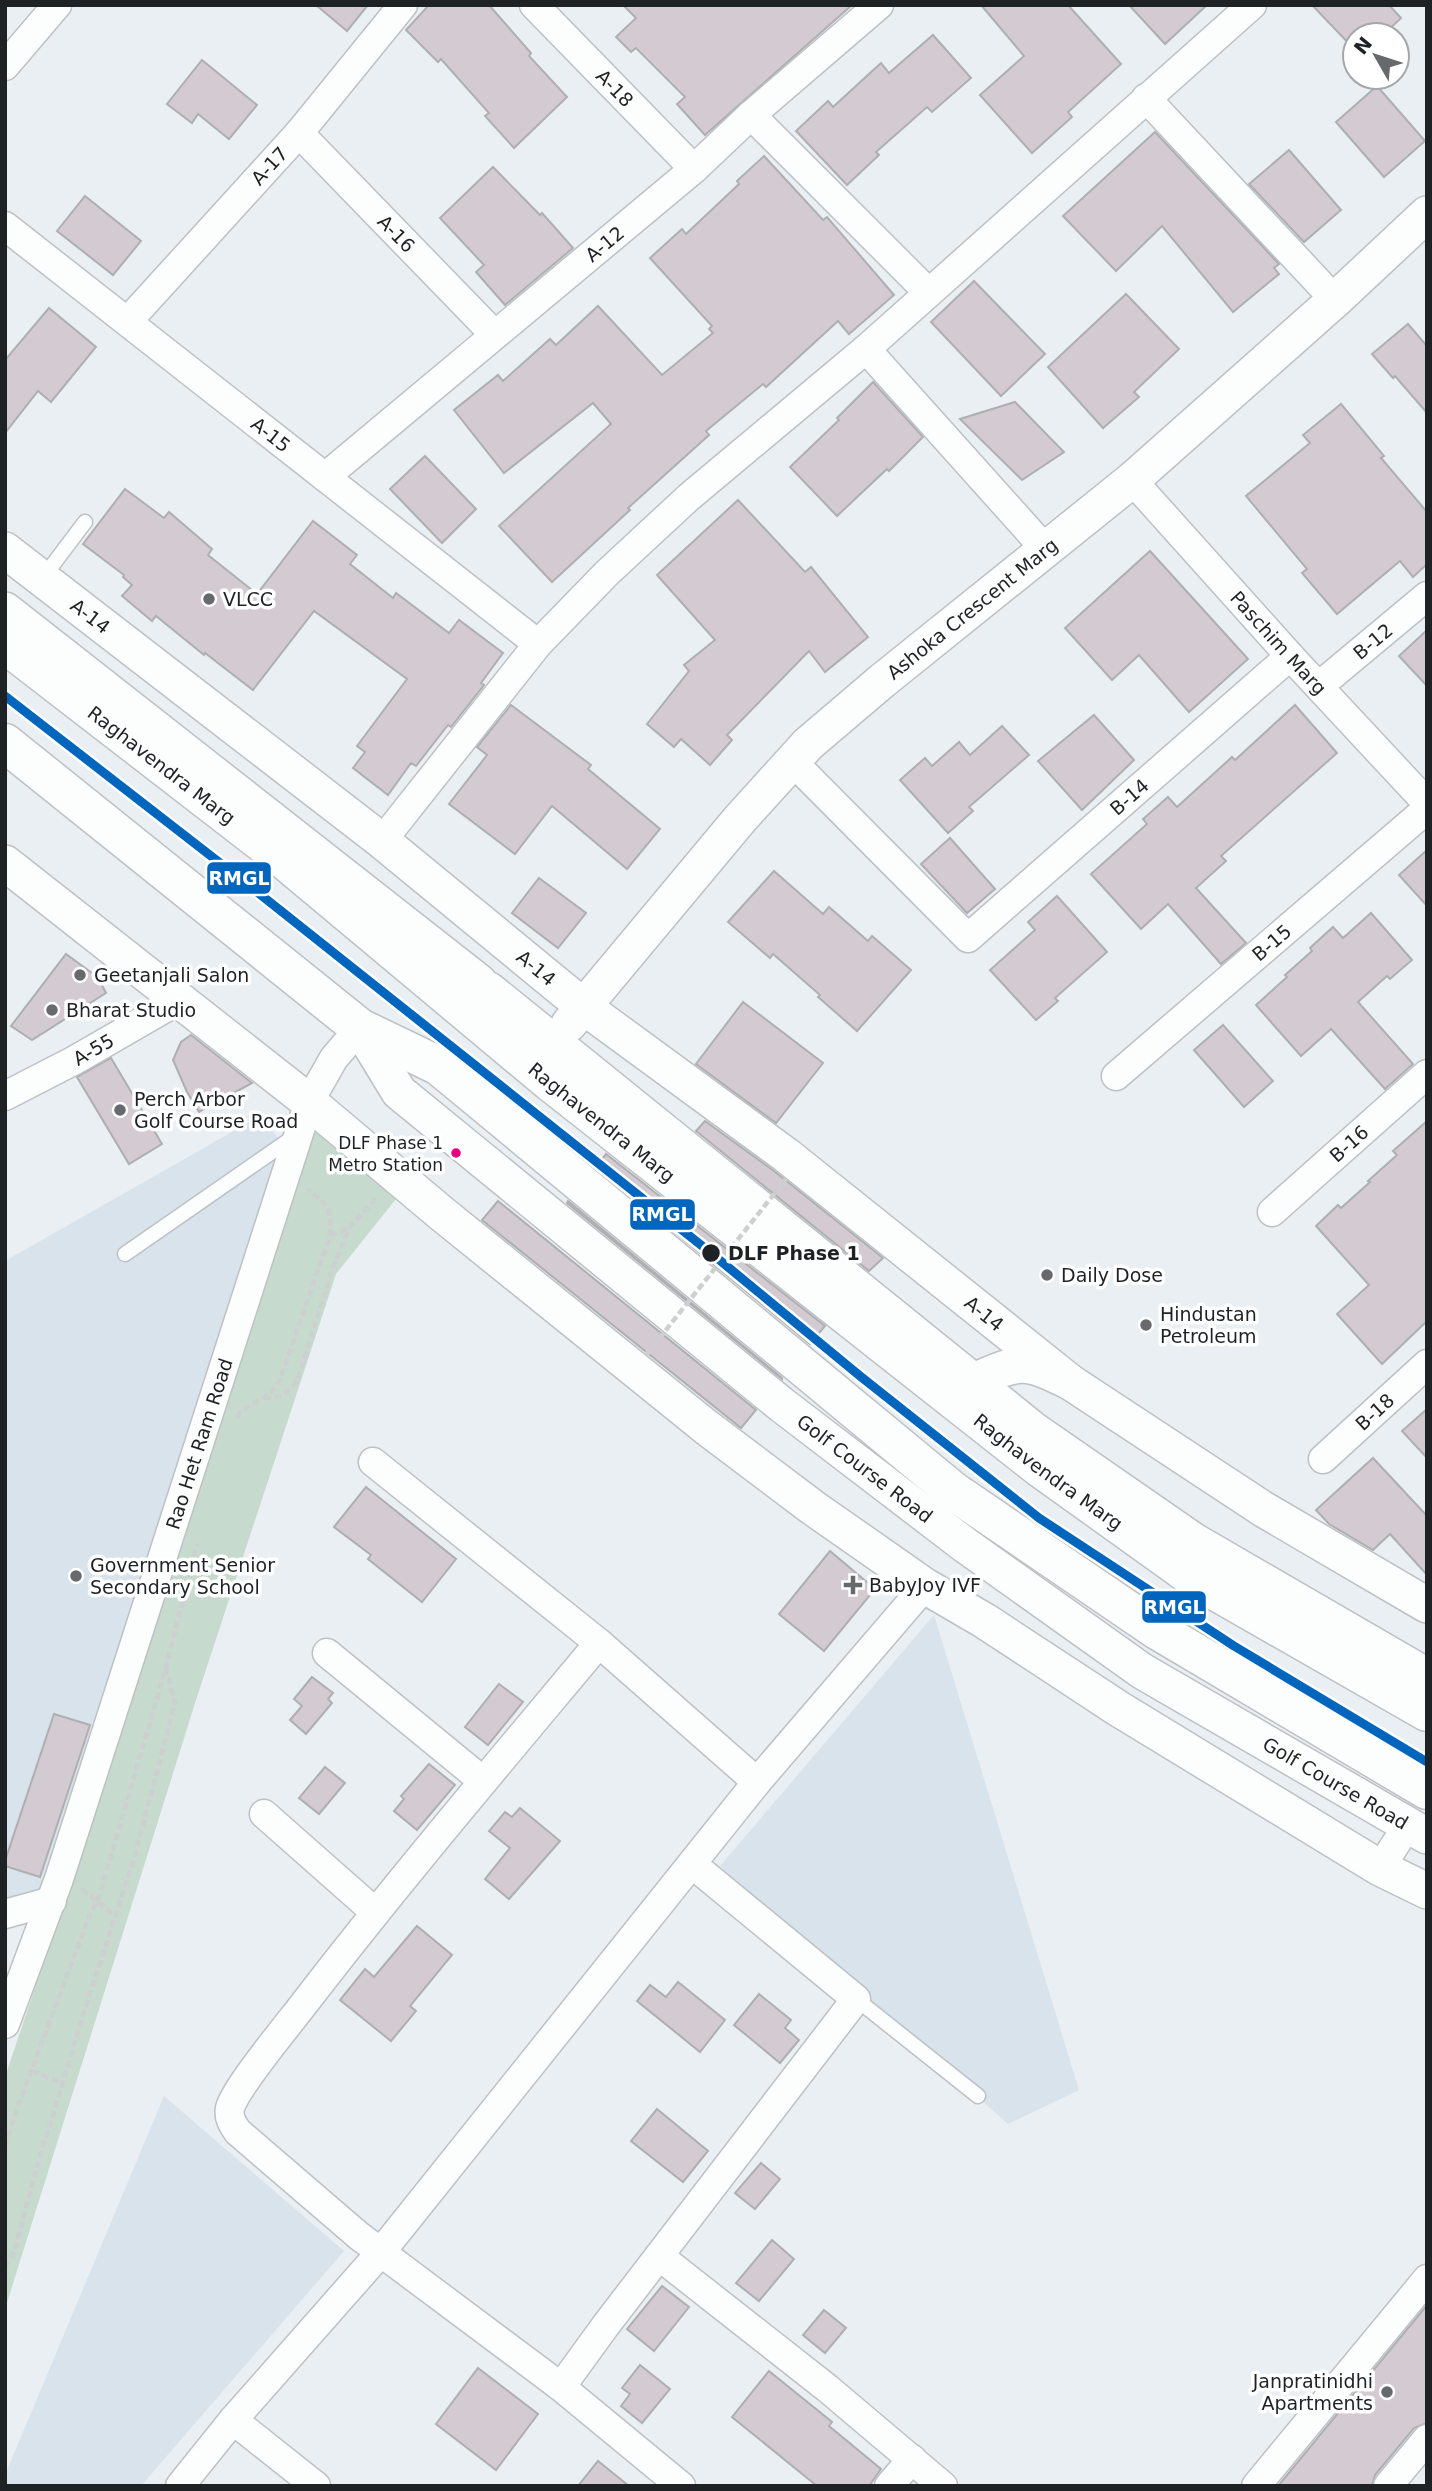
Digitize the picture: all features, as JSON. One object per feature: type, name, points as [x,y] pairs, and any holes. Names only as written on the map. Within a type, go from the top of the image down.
[{"type":"main road","name":"Raghavendra Marg","points":[[5,644],[282,858],[549,1080],[1040,1467],[1198,1581],[1427,1712]]},
{"type":"main road","points":[[5,743],[360,1028],[439,1066],[953,1491],[1157,1630],[1427,1790]]},
{"type":"street","points":[[5,66],[58,5]]},
{"type":"street","name":"A-17","points":[[128,321],[299,133],[403,5]]},
{"type":"street","name":"A-18","points":[[534,5],[694,169]]},
{"type":"street","name":"A-12","points":[[326,477],[694,169],[751,115],[878,5]]},
{"type":"street","points":[[382,841],[538,644],[607,573],[689,497],[866,349],[1252,5]]},
{"type":"street","points":[[1146,98],[1335,300]]},
{"type":"street","points":[[751,115],[928,292]]},
{"type":"street","name":"A-16","points":[[299,133],[495,334]]},
{"type":"street","name":"Ashoka Crescent Marg","points":[[555,1041],[740,819],[808,744],[1132,480],[1427,215]]},
{"type":"street","name":"A-15","points":[[5,226],[538,644]]},
{"type":"street","points":[[866,349],[1046,551]]},
{"type":"street","name":"Paschim Marg","points":[[1132,480],[1427,803]]},
{"type":"street","name":"A-14","points":[[5,550],[382,841],[584,1007],[786,1155],[1070,1382]]},
{"type":"street","name":"B-12","points":[[1319,687],[1427,596]]},
{"type":"street","points":[[5,610],[555,1041],[1035,1431],[1194,1541],[1427,1676]]},
{"type":"street","name":"B-14","points":[[792,761],[968,938],[1290,656]]},
{"type":"street","name":"B-15","points":[[1116,1076],[1427,809]]},
{"type":"street","points":[[5,863],[179,1000],[304,1118],[396,1176],[706,1427],[812,1507],[925,1586],[985,1621],[1119,1709],[1380,1868],[1427,1891]]},
{"type":"street","points":[[418,972],[489,990]]},
{"type":"street","name":"A-55","points":[[5,1096],[75,1060],[179,1000]]},
{"type":"street","name":"Rao Het Ram Road","points":[[5,2024],[51,1901],[304,1118],[334,1058],[360,1028]]},
{"type":"street","name":"Golf Course Road","points":[[360,1028],[399,1092],[861,1468],[1142,1671],[1417,1830]]},
{"type":"street","name":"B-16","points":[[1272,1212],[1427,1074]]},
{"type":"street","name":"B-18","points":[[1323,1459],[1427,1364]]},
{"type":"street","points":[[974,1381],[1009,1365],[1038,1367],[1070,1382],[1263,1509],[1427,1605]]},
{"type":"street","points":[[373,1462],[599,1643],[757,1782]]},
{"type":"street","points":[[180,2486],[233,2420],[381,2252],[757,1782],[925,1586]]},
{"type":"street","points":[[599,1643],[374,1912],[236,2096],[230,2109],[231,2123],[238,2133],[359,2236],[561,2387],[681,2486]]},
{"type":"street","points":[[327,1653],[484,1781]]},
{"type":"street","points":[[264,1814],[374,1912]]},
{"type":"street","points":[[1380,1868],[1417,1830]]},
{"type":"street","points":[[561,2387],[856,1999],[692,1864]]},
{"type":"street","points":[[5,1914],[51,1901]]},
{"type":"street","points":[[659,2256],[827,2388],[943,2486]]},
{"type":"street","points":[[1256,2486],[1427,2279]]},
{"type":"street","points":[[233,2420],[316,2486]]},
{"type":"street","points":[[1388,2486],[1427,2439]]},
{"type":"street","points":[[889,2486],[912,2459]]},
{"type":"lane","points":[[42,579],[85,522]]},
{"type":"lane","points":[[125,1254],[304,1118]]},
{"type":"lane","points":[[856,1999],[978,2096]]},
{"type":"path","points":[[263,1398],[277,1398],[290,1390],[297,1381],[332,1270],[349,1228],[396,1176]]},
{"type":"path","points":[[646,1355],[786,1178]]},
{"type":"path","points":[[236,1419],[241,1410],[271,1393],[280,1380],[330,1235],[331,1216],[325,1202],[303,1186],[284,1179]]},
{"type":"path","points":[[330,1235],[349,1228]]},
{"type":"path","points":[[5,2146],[19,2101],[33,2071],[96,1901],[166,1667],[198,1541]]},
{"type":"path","points":[[5,2267],[15,2250],[62,2083],[133,1862],[175,1703],[166,1667]]},
{"type":"path","points":[[96,1901],[115,1916]]},
{"type":"path","points":[[33,2071],[62,2083]]},
{"type":"shaded area","name":"Government Senior Secondary School","points":[[260,1116],[287,1148],[44,1892],[5,1902],[5,1261]]},
{"type":"shaded area","points":[[934,1615],[1079,2090],[1008,2124],[720,1866]]},
{"type":"shaded area","points":[[164,2096],[344,2251],[141,2486],[5,2486],[5,2475]]},
{"type":"green space","points":[[312,1118],[396,1199],[336,1274],[196,1700],[5,2309],[5,2077],[70,1884]]},
{"type":"building","points":[[316,5],[368,5],[347,31]]},
{"type":"building","points":[[429,5],[489,5],[531,53],[529,56],[567,97],[514,148],[485,116],[489,113],[441,59],[438,62],[406,30]]},
{"type":"building","points":[[623,5],[852,5],[705,135],[677,104],[685,97],[636,48],[631,52],[616,37],[636,18]]},
{"type":"building","points":[[981,5],[1068,5],[1121,64],[1068,112],[1072,117],[1032,153],[980,95],[1024,56]]},
{"type":"building","points":[[1129,5],[1207,5],[1165,44]]},
{"type":"building","points":[[1312,5],[1389,5],[1401,18],[1398,21],[1341,21],[1341,35]]},
{"type":"building","points":[[933,35],[971,78],[932,112],[927,107],[876,152],[879,155],[847,185],[796,131],[828,101],[833,107],[881,63],[889,73]]},
{"type":"building","points":[[202,60],[257,105],[229,139],[198,114],[192,123],[167,104]]},
{"type":"building","points":[[1371,91],[1381,91],[1425,141],[1384,177],[1336,122]]},
{"type":"building","points":[[1155,132],[1279,264],[1274,268],[1279,274],[1233,312],[1162,226],[1116,271],[1063,216]]},
{"type":"building","points":[[1289,150],[1341,210],[1304,242],[1249,184]]},
{"type":"building","points":[[764,156],[823,220],[827,217],[894,295],[849,334],[838,321],[766,387],[763,384],[706,431],[709,435],[552,582],[499,526],[611,424],[593,403],[504,473],[454,410],[498,375],[503,381],[550,339],[556,345],[598,306],[662,375],[713,333],[709,329],[712,326],[650,258],[682,229],[686,234],[739,184],[737,181]]},
{"type":"building","points":[[493,167],[540,215],[542,213],[573,248],[505,305],[476,272],[484,265],[440,218]]},
{"type":"building","points":[[85,196],[141,241],[113,275],[57,231]]},
{"type":"building","points":[[974,281],[1045,354],[1001,396],[931,322]]},
{"type":"building","points":[[1126,294],[1179,349],[1134,392],[1139,397],[1103,428],[1048,367]]},
{"type":"building","points":[[49,308],[96,347],[51,402],[38,391],[5,433],[5,360]]},
{"type":"building","points":[[1408,324],[1427,346],[1427,413],[1372,354]]},
{"type":"building","points":[[873,382],[923,437],[837,516],[790,467],[839,420],[837,418]]},
{"type":"building","points":[[1015,402],[1064,452],[1022,480],[960,419]]},
{"type":"building","points":[[1341,404],[1384,456],[1381,458],[1427,512],[1427,564],[1413,577],[1400,561],[1337,614],[1302,573],[1307,569],[1246,496],[1310,443],[1303,435]]},
{"type":"building","points":[[425,456],[476,509],[442,543],[390,489]]},
{"type":"building","points":[[125,489],[164,518],[169,512],[212,549],[208,555],[257,594],[313,521],[357,555],[350,564],[393,598],[396,593],[449,633],[459,620],[503,653],[481,683],[484,685],[451,727],[448,725],[416,766],[411,763],[388,795],[353,768],[365,752],[357,746],[407,679],[314,611],[253,690],[156,616],[152,621],[122,596],[132,585],[124,575],[83,544]]},
{"type":"building","points":[[738,500],[805,572],[811,567],[868,637],[825,672],[809,651],[727,735],[732,740],[710,765],[681,739],[674,747],[647,724],[689,671],[684,665],[715,640],[657,575]]},
{"type":"building","points":[[1150,551],[1248,659],[1189,712],[1139,655],[1112,680],[1065,628]]},
{"type":"building","points":[[1427,630],[1427,686],[1399,656]]},
{"type":"building","points":[[511,705],[591,765],[588,769],[660,829],[627,869],[552,806],[515,854],[449,804],[487,755],[477,747]]},
{"type":"building","points":[[1295,705],[1337,753],[1221,856],[1226,861],[1196,888],[1246,943],[1221,964],[1168,904],[1141,929],[1091,874],[1147,824],[1143,819],[1168,797],[1177,807],[1232,757],[1235,760]]},
{"type":"building","points":[[1094,715],[1134,760],[1082,810],[1038,761]]},
{"type":"building","points":[[1002,726],[1029,755],[969,807],[973,811],[948,833],[900,780],[925,758],[932,766],[959,742],[970,755]]},
{"type":"building","points":[[950,838],[995,889],[967,913],[921,864]]},
{"type":"building","points":[[1427,850],[1427,906],[1399,875]]},
{"type":"building","points":[[774,871],[823,914],[829,907],[868,941],[872,936],[911,970],[857,1031],[773,954],[770,958],[728,922]]},
{"type":"building","points":[[539,878],[586,913],[558,948],[512,913]]},
{"type":"building","points":[[1057,896],[1107,952],[1055,998],[1058,1001],[1036,1020],[990,970],[1035,930],[1028,922]]},
{"type":"building","points":[[1371,913],[1412,960],[1390,979],[1387,976],[1358,1002],[1413,1064],[1385,1089],[1331,1029],[1301,1056],[1256,1005],[1287,977],[1285,975],[1312,951],[1310,948],[1333,927],[1343,938]]},
{"type":"building","name":"Bharat Studio","points":[[66,954],[92,973],[106,993],[32,1040],[11,1026]]},
{"type":"building","points":[[743,1002],[823,1063],[776,1123],[696,1064]]},
{"type":"building","points":[[1223,1025],[1273,1081],[1244,1107],[1194,1050]]},
{"type":"building","points":[[191,1035],[252,1083],[199,1112],[173,1060],[181,1042]]},
{"type":"building","name":"Perch Arbor Golf Course Road","points":[[111,1058],[162,1144],[129,1164],[77,1077]]},
{"type":"building","points":[[705,1121],[774,1171],[883,1258],[869,1271],[696,1131]]},
{"type":"building","points":[[1427,1121],[1427,1321],[1382,1364],[1337,1314],[1369,1285],[1316,1226],[1338,1205],[1341,1208],[1370,1182],[1368,1181],[1397,1155],[1393,1151]]},
{"type":"building","points":[[606,1154],[825,1326],[810,1344],[596,1167]]},
{"type":"building","points":[[498,1201],[756,1410],[741,1428],[482,1220]]},
{"type":"building","points":[[568,1201],[782,1378],[782,1379],[567,1203]]},
{"type":"building","points":[[1427,1409],[1427,1458],[1402,1431]]},
{"type":"building","points":[[1373,1458],[1427,1516],[1427,1575],[1390,1534],[1373,1550],[1329,1524],[1316,1510]]},
{"type":"building","points":[[366,1487],[456,1559],[422,1602],[368,1559],[371,1555],[334,1527]]},
{"type":"building","points":[[830,1551],[875,1589],[824,1651],[779,1614]]},
{"type":"building","points":[[312,1677],[333,1693],[328,1699],[332,1703],[306,1734],[290,1720],[302,1706],[294,1699]]},
{"type":"building","points":[[499,1684],[523,1702],[488,1745],[465,1727]]},
{"type":"building","points":[[54,1714],[90,1725],[40,1877],[5,1866],[5,1861]]},
{"type":"building","points":[[429,1764],[455,1785],[417,1830],[394,1811],[404,1799],[401,1796]]},
{"type":"building","points":[[325,1767],[345,1783],[319,1814],[299,1798]]},
{"type":"building","points":[[520,1808],[560,1841],[509,1899],[485,1879],[510,1848],[489,1831],[505,1812],[512,1817]]},
{"type":"building","points":[[417,1926],[452,1955],[410,2006],[416,2011],[391,2041],[340,2000],[365,1969],[374,1977]]},
{"type":"building","points":[[678,1982],[725,2020],[700,2052],[637,2001],[650,1985],[666,1997]]},
{"type":"building","points":[[759,1994],[791,2020],[785,2028],[799,2040],[780,2063],[734,2025]]},
{"type":"building","points":[[657,2109],[708,2151],[683,2182],[631,2141]]},
{"type":"building","points":[[761,2163],[780,2179],[755,2209],[735,2193]]},
{"type":"building","points":[[772,2240],[794,2259],[759,2301],[736,2283]]},
{"type":"building","points":[[662,2286],[689,2307],[654,2351],[627,2329]]},
{"type":"building","name":"Janpratinidhi Apartments","points":[[1427,2305],[1427,2423],[1414,2428],[1375,2475],[1372,2486],[1278,2486]]},
{"type":"building","points":[[824,2310],[846,2328],[825,2353],[803,2335]]},
{"type":"building","points":[[640,2365],[670,2389],[642,2423],[621,2406],[630,2394],[622,2388]]},
{"type":"building","points":[[478,2368],[538,2414],[496,2470],[436,2424]]},
{"type":"building","points":[[769,2371],[832,2422],[829,2426],[881,2469],[869,2486],[817,2486],[732,2417]]},
{"type":"building","points":[[598,2461],[629,2486],[578,2486]]},
{"type":"transit line","name":"RMGL","points":[[5,696],[256,891],[1039,1518],[1234,1646],[1427,1762]]},
{"type":"place","name":"VLCC","points":[[209,599]]},
{"type":"place","name":"Geetanjali Salon","points":[[80,975]]},
{"type":"place","name":"Bharat Studio","points":[[52,1010]]},
{"type":"place","name":"Perch Arbor Golf Course Road","points":[[120,1110]]},
{"type":"place","name":"DLF Phase 1 Metro Station","points":[[456,1153]]},
{"type":"place","name":"DLF Phase 1","points":[[711,1253]]},
{"type":"place","name":"Daily Dose","points":[[1047,1275]]},
{"type":"place","name":"Hindustan Petroleum","points":[[1146,1325]]},
{"type":"place","name":"Government Senior Secondary School","points":[[76,1576]]},
{"type":"place","name":"BabyJoy IVF","points":[[853,1585]]},
{"type":"place","name":"Janpratinidhi Apartments","points":[[1387,2392]]}]
